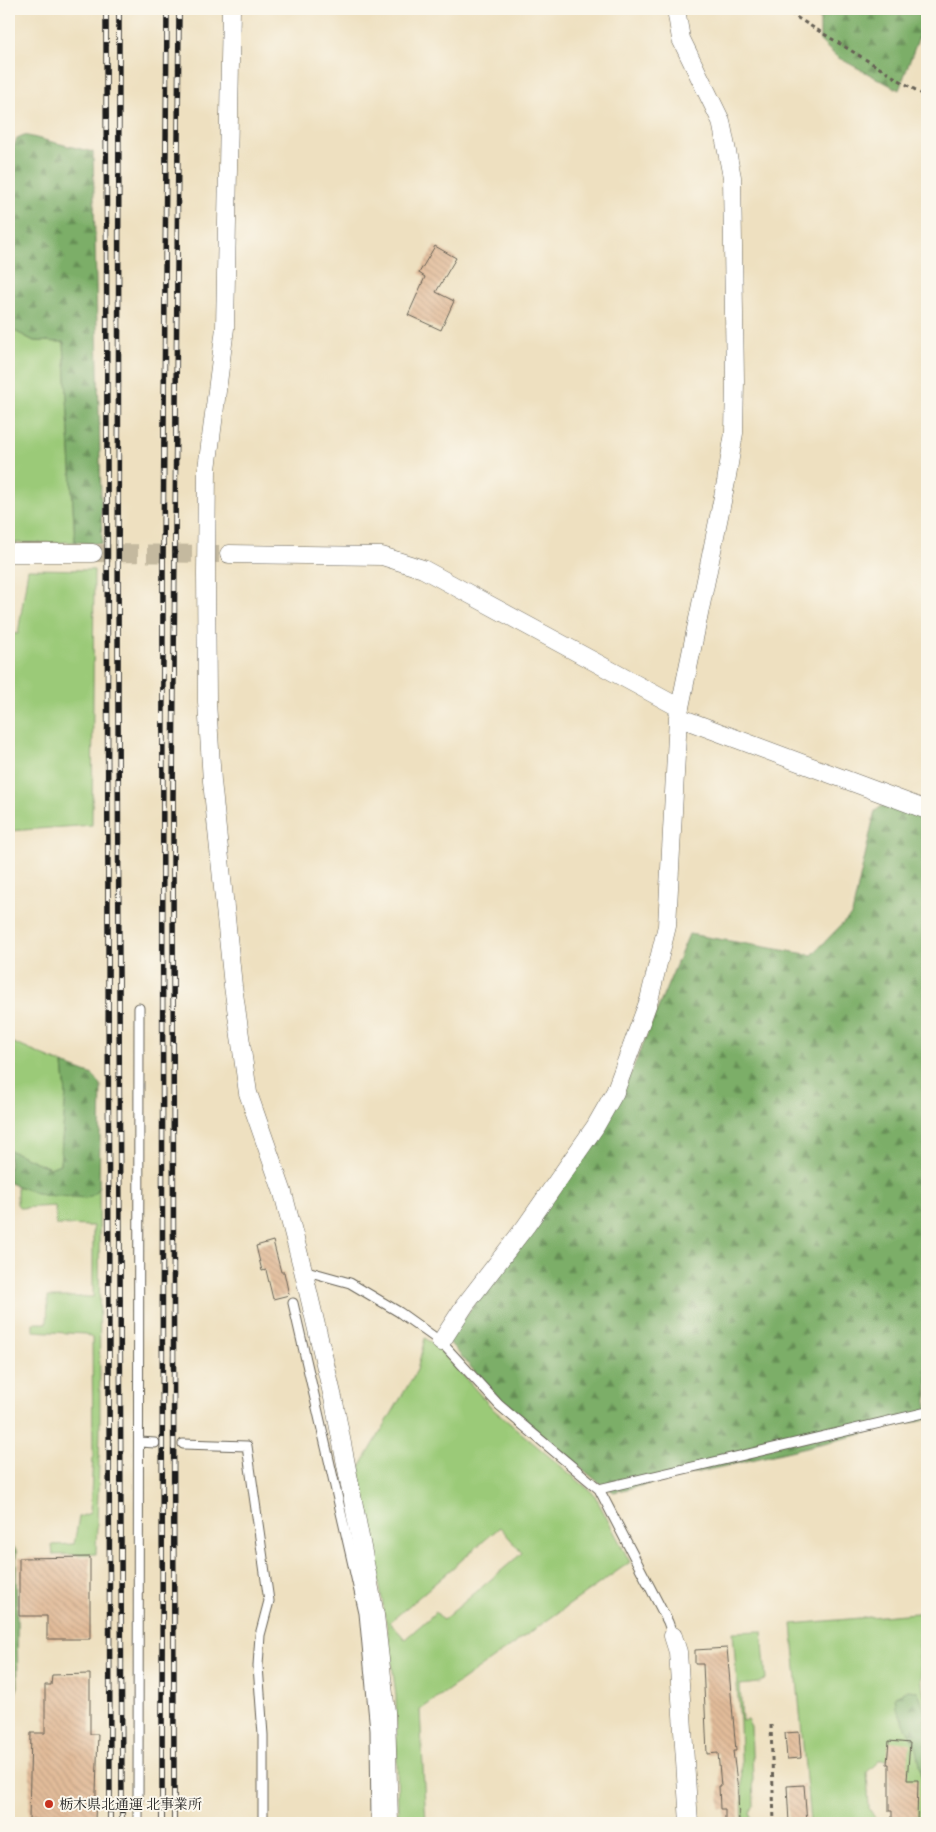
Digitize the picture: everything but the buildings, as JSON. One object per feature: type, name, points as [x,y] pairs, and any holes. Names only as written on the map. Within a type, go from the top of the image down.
[{"type":"street","points":[[231,9],[225,328],[207,469],[207,702],[212,781],[233,986],[248,1093],[283,1193],[303,1270],[334,1402],[375,1615],[386,1712],[389,1823]]},
{"type":"street","points":[[441,1342],[464,1305],[526,1226],[595,1127],[615,1092],[649,1000],[667,926],[679,713],[726,482],[734,433],[735,381],[732,177],[721,121],[681,38],[676,9]]},
{"type":"street","points":[[9,553],[93,553]]},
{"type":"street","points":[[228,554],[382,556],[423,569],[679,713],[927,810]]},
{"type":"street","points":[[674,1636],[678,1652],[689,1823]]},
{"type":"lane","points":[[138,1823],[140,1442],[139,1008]]},
{"type":"lane","points":[[303,1270],[350,1284],[399,1312],[441,1342],[499,1405],[599,1489],[674,1636]]},
{"type":"lane","points":[[293,1303],[364,1613],[375,1730],[376,1823]]},
{"type":"lane","points":[[599,1489],[927,1412]]},
{"type":"lane","points":[[140,1442],[155,1443]]},
{"type":"lane","points":[[183,1444],[247,1446],[269,1601],[260,1635],[258,1666],[263,1735],[263,1823]]},
{"type":"path","points":[[783,9],[927,97]]},
{"type":"path","points":[[771,1725],[774,1823]]},
{"type":"green space","points":[[820,9],[927,9],[927,15],[899,90],[837,57],[820,41]]},
{"type":"green space","points":[[24,135],[93,152],[102,544],[75,542],[64,342],[34,341],[9,328],[9,192],[12,184],[9,179],[8,167],[17,138]]},
{"type":"green space","points":[[9,328],[34,341],[64,342],[75,542],[9,543]]},
{"type":"green space","points":[[28,569],[94,570],[92,825],[9,831],[9,633],[18,634]]},
{"type":"green space","points":[[893,798],[927,810],[927,1419],[614,1492],[598,1482],[501,1402],[448,1341],[623,1092],[689,934],[812,955],[852,914],[875,811]]},
{"type":"green space","points":[[9,1041],[63,1064],[66,1094],[60,1164],[50,1168],[9,1150]]},
{"type":"green space","points":[[63,1064],[93,1075],[101,1085],[99,1188],[95,1194],[86,1198],[43,1195],[9,1183],[9,1150],[50,1168],[60,1164],[66,1094]]},
{"type":"green space","points":[[17,1186],[43,1195],[94,1194],[99,1188],[100,1432],[96,1554],[53,1555],[52,1545],[74,1544],[79,1517],[90,1513],[93,1455],[92,1338],[85,1334],[33,1331],[33,1323],[47,1323],[48,1297],[93,1297],[93,1226],[56,1225],[55,1206],[20,1208],[17,1204]]},
{"type":"green space","points":[[425,1338],[439,1349],[494,1410],[594,1494],[630,1562],[420,1710],[426,1823],[398,1823],[396,1696],[389,1639],[359,1469],[417,1370]],"holes":[[[500,1527],[522,1553],[443,1620],[436,1612],[405,1639],[390,1622]]]},
{"type":"green space","points":[[9,1541],[16,1550],[18,1687],[13,1701],[9,1703]]},
{"type":"green space","points":[[927,1612],[918,1644],[923,1691],[927,1705],[927,1823],[894,1823],[894,1760],[878,1760],[867,1772],[869,1808],[875,1818],[874,1823],[810,1823],[792,1624]]},
{"type":"green space","points":[[762,1631],[766,1679],[759,1683],[740,1685],[742,1721],[747,1720],[751,1727],[754,1805],[750,1813],[752,1823],[743,1823],[740,1723],[733,1632]]},
{"type":"green space","points":[[908,1690],[918,1691],[927,1716],[927,1823],[924,1788],[917,1749],[896,1708],[895,1696]]},
{"type":"tunnel","points":[[93,553],[229,554]]},
{"type":"railway","points":[[106,9],[110,1823]]},
{"type":"railway","points":[[119,9],[118,701],[122,1823]]},
{"type":"railway","points":[[162,1823],[163,563],[167,9]]},
{"type":"railway","points":[[174,1823],[173,802],[179,9]]},
{"type":"place","name":"栃木県北通運 北事業所","points":[[49,1804]]}]
